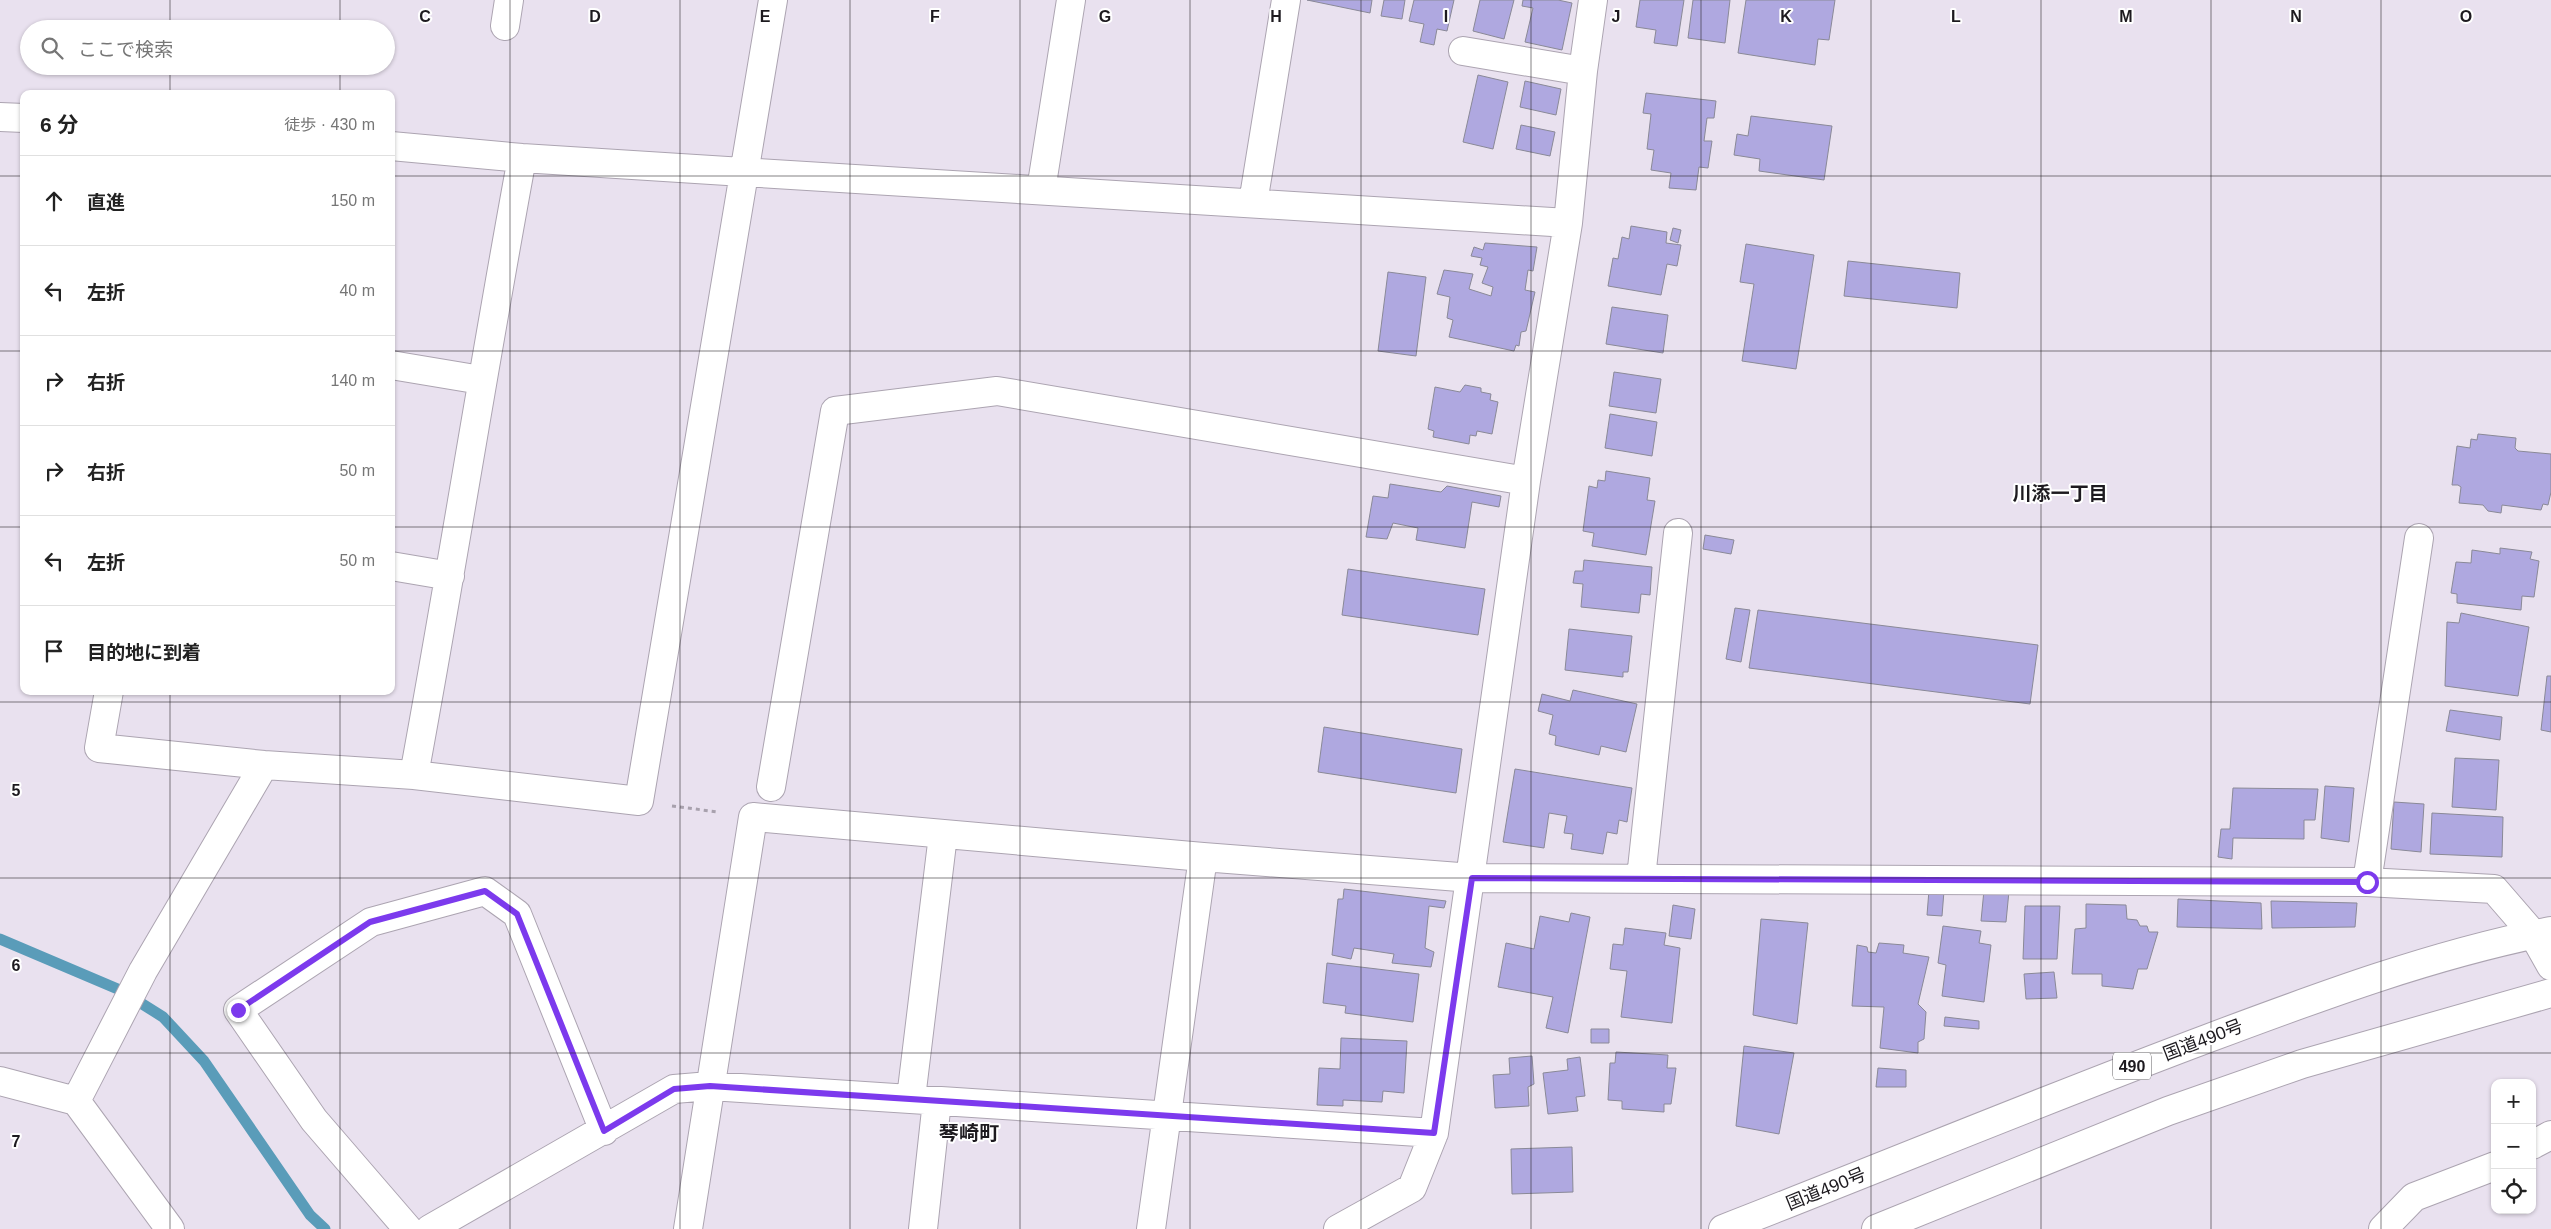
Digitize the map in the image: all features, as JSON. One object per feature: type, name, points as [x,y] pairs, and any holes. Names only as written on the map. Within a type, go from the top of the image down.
[{"type":"main road","points":[[108,695],[99,748],[264,765],[414,775],[639,801],[773,0]]},
{"type":"main road","points":[[1042,190],[1070,0]]},
{"type":"main road","points":[[1254,203],[1286,0]]},
{"type":"main road","points":[[1338,1229],[1412,1188],[1434,1133],[1472,878],[1526,482],[1568,223],[1583,71],[1593,0]]},
{"type":"main road","points":[[1463,51],[1583,71]]},
{"type":"main road","points":[[0,116],[20,118]]},
{"type":"main road","points":[[395,146],[522,158],[1568,223]]},
{"type":"main road","points":[[414,775],[450,576],[481,380],[522,158]]},
{"type":"main road","points":[[395,366],[481,380]]},
{"type":"main road","points":[[771,787],[835,411],[997,391],[1526,482]]},
{"type":"main road","points":[[1641,878],[1678,533]]},
{"type":"main road","points":[[2367,882],[2419,538]]},
{"type":"main road","points":[[395,567],[450,576]]},
{"type":"main road","points":[[76,1101],[143,971],[264,765]]},
{"type":"main road","points":[[688,1229],[753,817],[1203,857],[1472,878],[2367,882],[2494,889],[2542,932],[2551,966]]},
{"type":"main road","points":[[911,1098],[943,834]]},
{"type":"main road","points":[[1151,1229],[1169,1116],[1203,857]]},
{"type":"main road","points":[[408,1229],[314,1120],[238,1010],[370,922],[485,891],[517,914],[604,1131]]},
{"type":"main road","name":"国道490号","points":[[1723,1229],[2132,1066],[2315,998],[2412,966],[2542,932]]},
{"type":"main road","points":[[1876,1229],[2168,1111],[2293,1067],[2405,1033],[2551,993]]},
{"type":"main road","points":[[0,1081],[76,1101],[170,1229]]},
{"type":"main road","points":[[430,1229],[604,1131],[674,1089],[710,1086],[1434,1133]]},
{"type":"main road","points":[[922,1229],[938,1101]]},
{"type":"main road","points":[[2536,1143],[2551,1135]]},
{"type":"main road","points":[[2383,1229],[2414,1197],[2491,1168]]},
{"type":"path","points":[[639,801],[753,817]]},
{"type":"building","points":[[1307,0],[1372,0],[1370,13]]},
{"type":"building","points":[[1384,0],[1405,0],[1402,19],[1381,16]]},
{"type":"building","points":[[1414,0],[1454,0],[1447,31],[1437,29],[1434,45],[1420,42],[1424,24],[1409,21]]},
{"type":"building","points":[[1480,0],[1514,0],[1504,39],[1473,31]]},
{"type":"building","points":[[1523,0],[1558,0],[1572,3],[1562,50],[1525,42],[1533,8],[1522,6]]},
{"type":"building","points":[[1640,0],[1684,0],[1677,46],[1654,43],[1656,30],[1636,27]]},
{"type":"building","points":[[1693,0],[1730,0],[1725,43],[1688,38]]},
{"type":"building","points":[[1746,0],[1835,0],[1829,40],[1818,39],[1815,65],[1738,53]]},
{"type":"building","points":[[1478,75],[1508,82],[1493,149],[1463,142]]},
{"type":"building","points":[[1525,81],[1561,89],[1556,115],[1520,107]]},
{"type":"building","points":[[1646,93],[1716,101],[1714,118],[1707,118],[1704,141],[1712,141],[1708,168],[1699,167],[1696,190],[1669,188],[1671,173],[1651,170],[1654,150],[1647,149],[1651,114],[1643,113]]},
{"type":"building","points":[[1751,116],[1832,126],[1824,180],[1759,171],[1760,159],[1734,155],[1737,134],[1748,136]]},
{"type":"building","points":[[1521,125],[1555,132],[1550,156],[1516,149]]},
{"type":"building","points":[[1631,226],[1667,232],[1666,243],[1681,245],[1677,266],[1667,264],[1661,295],[1608,286],[1613,258],[1618,259],[1622,237],[1629,239]]},
{"type":"building","points":[[1673,228],[1681,230],[1678,243],[1670,240]]},
{"type":"building","points":[[1485,243],[1537,247],[1533,271],[1528,270],[1525,290],[1535,292],[1526,331],[1521,332],[1519,346],[1516,345],[1514,351],[1449,337],[1453,320],[1447,318],[1450,297],[1437,294],[1444,270],[1473,274],[1469,289],[1491,296],[1493,287],[1482,283],[1488,267],[1480,265],[1482,258],[1471,256],[1474,247],[1483,250]]},
{"type":"building","points":[[1746,244],[1814,255],[1796,369],[1742,361],[1754,284],[1740,282]]},
{"type":"building","points":[[1848,261],[1960,273],[1957,308],[1844,296]]},
{"type":"building","points":[[1388,272],[1426,277],[1416,356],[1378,351]]},
{"type":"building","points":[[1612,307],[1668,315],[1663,353],[1606,344]]},
{"type":"building","points":[[1614,372],[1661,379],[1656,413],[1609,406]]},
{"type":"building","points":[[1465,385],[1481,388],[1481,392],[1491,394],[1490,400],[1498,402],[1492,434],[1477,431],[1476,436],[1470,435],[1469,444],[1433,437],[1434,431],[1428,429],[1435,387],[1460,392]]},
{"type":"building","points":[[1610,414],[1657,422],[1652,456],[1605,448]]},
{"type":"building","points":[[2478,434],[2516,438],[2515,448],[2518,451],[2551,454],[2551,492],[2548,505],[2543,504],[2541,510],[2502,505],[2501,513],[2488,511],[2483,505],[2459,503],[2461,487],[2452,485],[2457,446],[2470,448],[2471,439],[2477,440]]},
{"type":"building","points":[[1606,471],[1650,478],[1647,500],[1655,501],[1646,555],[1592,546],[1594,533],[1583,531],[1589,486],[1597,488],[1598,480],[1605,481]]},
{"type":"building","points":[[1390,484],[1441,492],[1447,486],[1501,496],[1499,507],[1472,502],[1465,548],[1416,540],[1418,528],[1393,523],[1387,539],[1366,537],[1373,496],[1388,498]]},
{"type":"building","points":[[1705,535],[1734,540],[1731,554],[1703,549]]},
{"type":"building","points":[[2500,548],[2532,552],[2530,559],[2539,561],[2534,597],[2522,596],[2521,610],[2457,603],[2457,594],[2451,593],[2456,562],[2471,563],[2472,550],[2500,554]]},
{"type":"building","points":[[1584,560],[1652,567],[1650,595],[1641,594],[1639,613],[1581,607],[1583,584],[1573,583],[1575,571],[1583,571]]},
{"type":"building","points":[[1348,569],[1485,589],[1478,635],[1342,615]]},
{"type":"building","points":[[1735,608],[1750,610],[1741,662],[1726,659]]},
{"type":"building","points":[[1758,610],[2038,645],[2030,704],[1749,668]]},
{"type":"building","points":[[2461,613],[2529,627],[2518,696],[2445,686],[2447,622],[2459,623]]},
{"type":"building","points":[[1569,629],[1632,636],[1628,672],[1623,672],[1623,677],[1565,670]]},
{"type":"building","points":[[2547,676],[2551,676],[2551,732],[2541,730]]},
{"type":"building","points":[[1573,690],[1637,704],[1626,752],[1601,746],[1599,755],[1555,745],[1556,736],[1549,734],[1553,715],[1538,711],[1542,694],[1570,701]]},
{"type":"building","points":[[2450,710],[2502,717],[2500,740],[2446,731]]},
{"type":"building","points":[[1324,727],[1462,749],[1456,793],[1318,772]]},
{"type":"building","points":[[2455,758],[2499,760],[2496,810],[2452,807]]},
{"type":"building","points":[[1515,769],[1632,788],[1627,822],[1619,820],[1617,834],[1607,832],[1603,854],[1571,849],[1573,834],[1564,833],[1567,816],[1549,813],[1544,848],[1503,842]]},
{"type":"building","points":[[2325,786],[2354,788],[2349,842],[2321,838]]},
{"type":"building","points":[[2233,788],[2318,789],[2315,820],[2304,820],[2304,839],[2233,838],[2232,859],[2218,857],[2221,829],[2230,829]]},
{"type":"building","points":[[2394,802],[2424,804],[2421,852],[2391,849]]},
{"type":"building","points":[[2432,813],[2503,817],[2502,857],[2430,854]]},
{"type":"building","points":[[1344,889],[1446,901],[1444,908],[1429,906],[1425,948],[1434,952],[1431,967],[1392,963],[1394,954],[1354,948],[1351,959],[1332,955],[1338,899],[1343,899]]},
{"type":"building","points":[[1929,890],[1944,891],[1942,916],[1927,915]]},
{"type":"building","points":[[1984,890],[2009,891],[2006,922],[1981,921]]},
{"type":"building","points":[[2178,899],[2261,903],[2262,929],[2177,927]]},
{"type":"building","points":[[2271,901],[2357,903],[2355,927],[2272,928]]},
{"type":"building","points":[[2086,904],[2126,905],[2127,919],[2137,920],[2140,926],[2147,926],[2149,932],[2158,932],[2147,969],[2138,969],[2133,989],[2102,986],[2102,974],[2072,974],[2075,929],[2086,928]]},
{"type":"building","points":[[1673,905],[1695,909],[1691,939],[1669,936]]},
{"type":"building","points":[[2025,906],[2060,906],[2057,959],[2023,959]]},
{"type":"building","points":[[1571,913],[1590,917],[1568,1033],[1546,1028],[1553,997],[1498,987],[1506,943],[1534,949],[1540,916],[1569,922]]},
{"type":"building","points":[[1761,919],[1808,923],[1797,1024],[1753,1015]]},
{"type":"building","points":[[1943,926],[1981,931],[1979,943],[1991,945],[1984,1002],[1942,996],[1946,965],[1938,963]]},
{"type":"building","points":[[1625,928],[1666,933],[1664,945],[1680,948],[1672,1023],[1621,1017],[1627,971],[1610,969],[1613,944],[1623,945]]},
{"type":"building","points":[[1879,943],[1904,945],[1903,953],[1929,957],[1918,1004],[1926,1012],[1924,1039],[1918,1042],[1918,1053],[1880,1048],[1884,1007],[1852,1006],[1857,945],[1867,947],[1868,952],[1876,953]]},
{"type":"building","points":[[1327,963],[1419,974],[1413,1022],[1345,1013],[1346,1006],[1323,1003]]},
{"type":"building","points":[[2054,972],[2057,998],[2026,999],[2024,974]]},
{"type":"building","points":[[1945,1017],[1979,1021],[1979,1029],[1944,1026]]},
{"type":"building","points":[[1591,1029],[1609,1029],[1609,1043],[1591,1043]]},
{"type":"building","points":[[1341,1038],[1407,1041],[1404,1093],[1383,1091],[1382,1102],[1343,1100],[1343,1106],[1317,1105],[1319,1068],[1340,1069]]},
{"type":"building","points":[[1744,1046],[1794,1053],[1779,1134],[1736,1126]]},
{"type":"building","points":[[1616,1052],[1668,1055],[1667,1068],[1676,1068],[1671,1104],[1664,1104],[1664,1112],[1622,1109],[1622,1101],[1608,1100],[1610,1063],[1615,1063]]},
{"type":"building","points":[[1532,1056],[1534,1084],[1528,1087],[1529,1106],[1495,1108],[1493,1075],[1510,1074],[1509,1058]]},
{"type":"building","points":[[1580,1057],[1585,1096],[1576,1097],[1578,1111],[1548,1114],[1543,1073],[1568,1070],[1567,1059]]},
{"type":"building","points":[[1878,1068],[1906,1070],[1906,1087],[1876,1087]]},
{"type":"building","points":[[1572,1147],[1573,1192],[1512,1194],[1511,1149]]},
{"type":"waterway","points":[[0,939],[120,990],[163,1017],[204,1061],[310,1215],[325,1229]]},
{"type":"district","name":"川添一丁目","points":[[2060,493]]},
{"type":"district","name":"琴崎町","points":[[969,1133]]},
{"type":"route","points":[[238,1010],[370,922],[485,891],[517,914],[604,1131],[674,1089],[710,1086],[1434,1133],[1472,878],[2367,882]]}]
